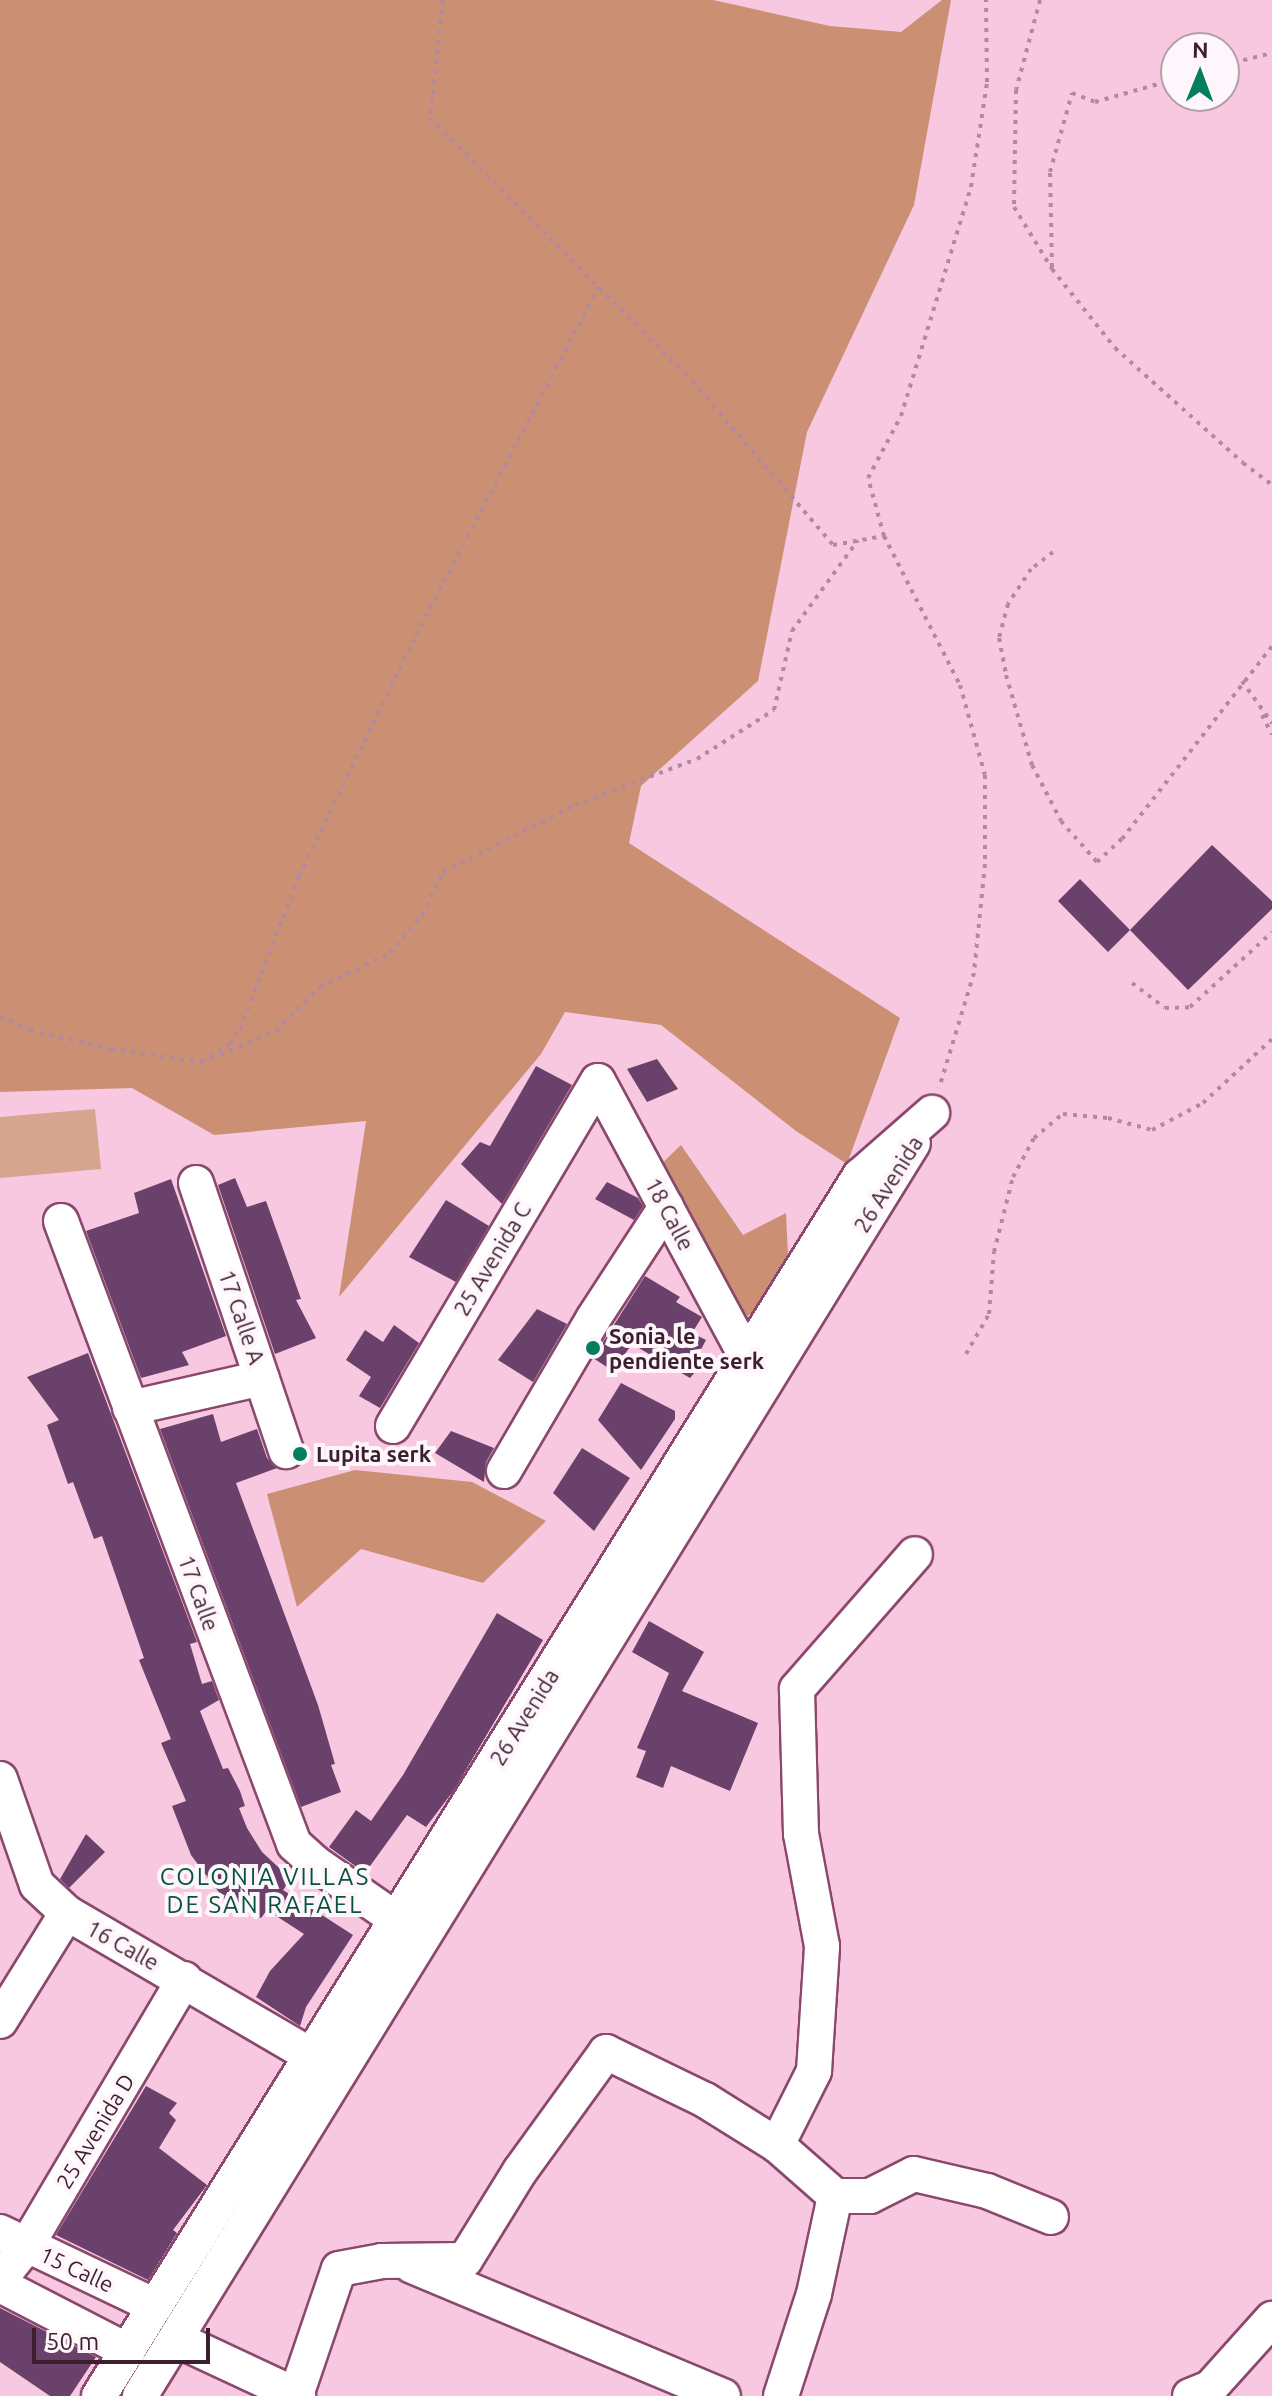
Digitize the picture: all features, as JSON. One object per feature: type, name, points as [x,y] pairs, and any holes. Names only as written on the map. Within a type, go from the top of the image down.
[{"type":"street","name":"18 Calle","points":[[591,1092],[598,1081],[747,1358]]},
{"type":"street","name":"25 Avenida C","points":[[393,1426],[591,1092]]},
{"type":"street","name":"26 Avenida","points":[[99,2396],[860,1176],[932,1113]]},
{"type":"street","name":"26 Avenida","points":[[140,2396],[932,1113]]},
{"type":"street","name":"17 Calle A","points":[[196,1183],[286,1451]]},
{"type":"street","points":[[504,1471],[593,1319],[666,1207]]},
{"type":"street","name":"17 Calle","points":[[61,1221],[294,1844],[315,1863],[397,1920]]},
{"type":"street","points":[[130,1408],[262,1378]]},
{"type":"street","points":[[777,2145],[814,2071],[822,1946],[801,1834],[797,1689],[915,1554]]},
{"type":"street","name":"16 Calle","points":[[2,1788],[37,1885],[67,1913],[310,2055]]},
{"type":"street","points":[[0,2021],[67,1913]]},
{"type":"street","name":"25 Avenida D","points":[[0,2282],[14,2238],[184,1979]]},
{"type":"street","points":[[176,2339],[297,2396],[339,2269],[401,2261],[465,2260],[520,2171],[606,2052],[705,2100],[777,2145],[835,2196],[870,2196],[914,2174],[987,2191],[1051,2217]]},
{"type":"street","points":[[781,2396],[814,2294],[835,2196]]},
{"type":"street","name":"15 Calle","points":[[14,2238],[155,2306]]},
{"type":"street","points":[[401,2261],[723,2396]]},
{"type":"street","points":[[0,2282],[128,2351]]},
{"type":"street","points":[[1190,2396],[1210,2388],[1272,2319]]},
{"type":"path","points":[[443,0],[430,118],[693,382],[833,545],[884,536]]},
{"type":"path","points":[[932,1113],[974,973],[985,864],[985,775],[960,685],[884,536],[868,478],[901,416],[971,187],[987,82],[986,0]]},
{"type":"path","points":[[1040,0],[1016,90],[1014,207],[1052,269],[1115,348],[1243,463],[1272,485]]},
{"type":"path","points":[[1240,61],[1272,53]]},
{"type":"path","points":[[1052,269],[1050,172],[1072,93],[1095,102],[1160,84]]},
{"type":"path","points":[[201,1062],[230,1044],[240,1029],[299,876],[416,635],[599,287]]},
{"type":"path","points":[[0,1016],[30,1030],[111,1049],[201,1062],[249,1045],[276,1031],[320,987],[390,953],[422,915],[443,872],[575,805],[697,759],[774,710],[792,631],[858,540]]},
{"type":"path","points":[[1053,552],[1031,569],[1008,604],[999,638],[1006,675],[1032,765],[1061,821],[1097,862],[1122,839],[1272,646]]},
{"type":"path","points":[[1242,681],[1272,735]]},
{"type":"path","points":[[1259,709],[1272,723]]},
{"type":"path","points":[[1132,983],[1165,1008],[1190,1007],[1272,932]]},
{"type":"path","points":[[966,1354],[989,1314],[994,1252],[1013,1177],[1034,1138],[1063,1114],[1108,1118],[1152,1130],[1203,1103],[1272,1039]]},
{"type":"shaded area","points":[[0,0],[713,0],[830,26],[901,32],[942,0],[951,0],[914,205],[807,432],[758,681],[641,786],[629,843],[900,1018],[847,1164],[796,1131],[661,1025],[565,1012],[541,1054],[339,1297],[366,1121],[214,1135],[132,1088],[0,1092]]},
{"type":"shaded area","points":[[95,1109],[101,1169],[0,1178],[0,1117]]},
{"type":"shaded area","points":[[681,1145],[743,1235],[786,1213],[789,1276],[742,1322],[656,1169]]},
{"type":"shaded area","points":[[355,1470],[472,1482],[546,1521],[483,1583],[361,1549],[297,1607],[267,1494]]},
{"type":"building","points":[[1212,845],[1272,901],[1272,909],[1188,990],[1130,930]]},
{"type":"building","points":[[1080,879],[1130,930],[1108,952],[1058,901]]},
{"type":"building","points":[[657,1059],[678,1089],[647,1102],[627,1069]]},
{"type":"building","points":[[536,1066],[572,1085],[502,1204],[461,1164],[480,1142],[490,1146]]},
{"type":"building","points":[[235,1178],[247,1207],[266,1201],[301,1299],[296,1300],[316,1338],[275,1354],[218,1185]]},
{"type":"building","points":[[171,1179],[226,1336],[182,1352],[189,1365],[141,1378],[86,1231],[139,1213],[134,1193]]},
{"type":"building","points":[[607,1182],[638,1198],[643,1206],[634,1220],[595,1199]]},
{"type":"building","points":[[446,1200],[489,1226],[456,1282],[409,1257]]},
{"type":"building","points":[[645,1276],[680,1297],[676,1302],[702,1317],[692,1333],[706,1340],[697,1357],[703,1363],[690,1378],[632,1344],[613,1371],[593,1358]]},
{"type":"building","points":[[537,1309],[567,1324],[533,1382],[498,1360]]},
{"type":"building","points":[[394,1325],[419,1343],[380,1408],[359,1396],[371,1377],[346,1360],[365,1330],[383,1342]]},
{"type":"building","points":[[88,1353],[197,1642],[190,1644],[202,1684],[212,1681],[219,1700],[200,1711],[223,1769],[228,1768],[240,1791],[245,1806],[239,1808],[247,1828],[262,1852],[291,1879],[283,1890],[353,1935],[306,2007],[300,2026],[256,1997],[270,1971],[304,1934],[267,1910],[261,1918],[224,1899],[191,1855],[172,1806],[186,1801],[161,1743],[171,1739],[139,1660],[144,1658],[102,1536],[94,1539],[73,1482],[68,1484],[47,1425],[59,1420],[27,1377]]},
{"type":"building","points":[[621,1383],[675,1411],[675,1419],[641,1470],[598,1420]]},
{"type":"building","points":[[213,1414],[221,1442],[257,1429],[267,1458],[277,1468],[236,1483],[318,1705],[335,1764],[331,1765],[341,1792],[301,1807],[160,1429]]},
{"type":"building","points":[[451,1431],[494,1448],[486,1462],[484,1482],[435,1453]]},
{"type":"building","points":[[582,1448],[630,1478],[594,1531],[553,1493]]},
{"type":"building","points":[[497,1613],[543,1640],[454,1790],[426,1827],[407,1815],[365,1873],[329,1847],[356,1810],[371,1821],[403,1775]]},
{"type":"building","points":[[649,1621],[704,1652],[682,1691],[758,1723],[730,1791],[671,1766],[663,1788],[636,1777],[646,1751],[637,1748],[669,1673],[632,1652]]},
{"type":"building","points":[[86,1834],[105,1852],[69,1888],[60,1879]]},
{"type":"building","points":[[146,2086],[177,2103],[169,2113],[176,2120],[159,2148],[207,2185],[173,2230],[177,2233],[148,2280],[56,2235]]},
{"type":"building","points":[[0,2308],[96,2357],[70,2396],[50,2396],[0,2362]]},
{"type":"place","name":"Sonia. le pendiente serk","points":[[593,1348]]},
{"type":"place","name":"Lupita serk","points":[[300,1454]]},
{"type":"district","name":"COLONIA VILLAS DE SAN RAFAEL","points":[[265,1891]]}]
